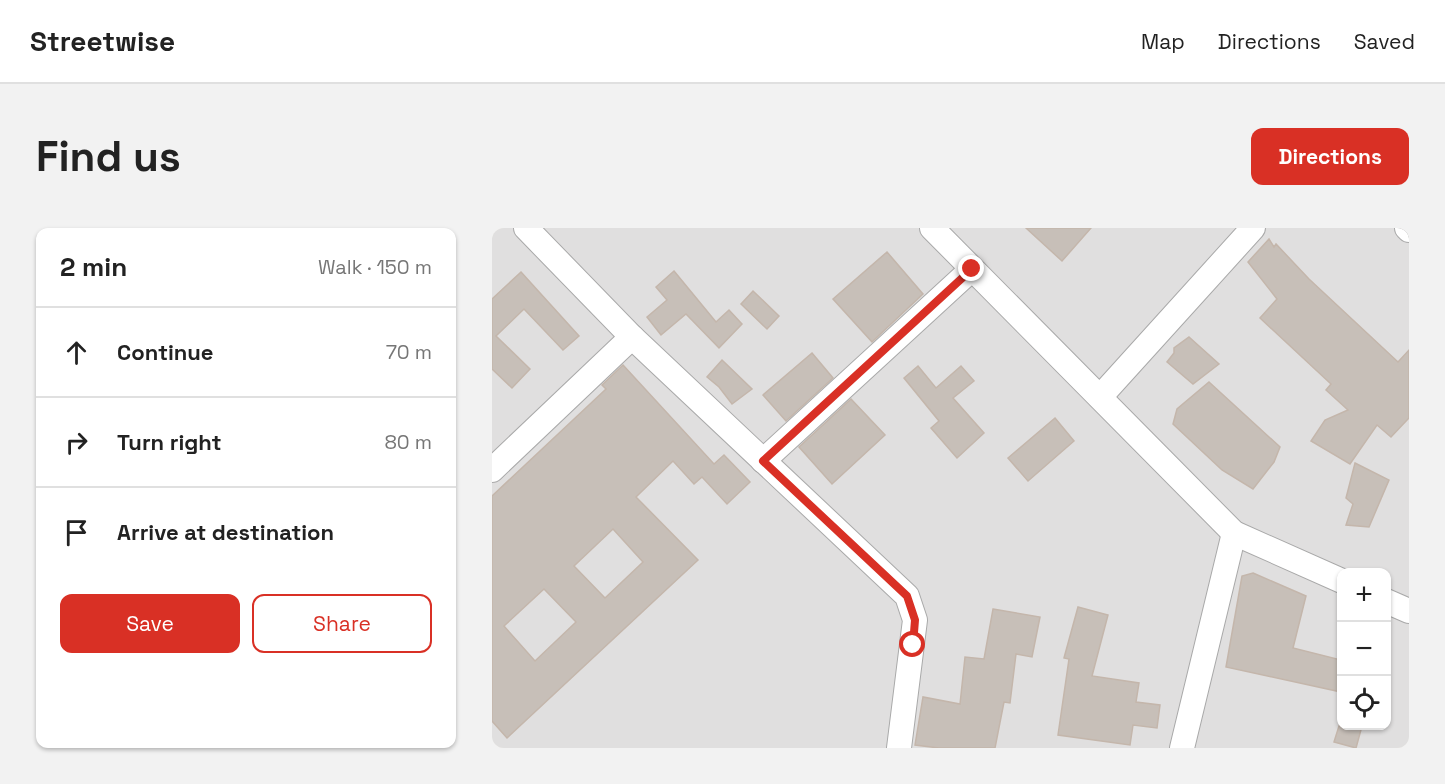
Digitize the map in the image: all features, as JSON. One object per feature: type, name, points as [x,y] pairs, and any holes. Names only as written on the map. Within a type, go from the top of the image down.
[{"type":"street","points":[[526,228],[632,337],[907,596],[915,620],[899,748]]},
{"type":"street","points":[[932,228],[1234,533],[1337,579]]},
{"type":"street","points":[[1100,398],[1253,228]]},
{"type":"street","points":[[763,461],[972,269]]},
{"type":"street","points":[[492,470],[632,337]]},
{"type":"street","points":[[1182,748],[1234,533]]},
{"type":"street","points":[[1391,603],[1409,611]]},
{"type":"shaded area","points":[[492,228],[1409,228],[1409,748],[492,748]]},
{"type":"building","points":[[1026,228],[1091,228],[1062,261]]},
{"type":"building","points":[[1269,239],[1274,247],[1276,244],[1309,279],[1398,362],[1409,350],[1409,418],[1391,437],[1377,425],[1350,464],[1311,441],[1325,420],[1348,410],[1326,390],[1331,384],[1260,318],[1277,299],[1248,262]]},
{"type":"building","points":[[887,252],[923,294],[872,342],[833,299]]},
{"type":"building","points":[[674,271],[716,322],[729,310],[742,324],[719,348],[686,314],[661,335],[647,317],[667,300],[656,287]]},
{"type":"building","points":[[521,272],[579,336],[563,350],[524,309],[496,336],[530,369],[512,388],[492,369],[492,299]]},
{"type":"building","points":[[753,291],[779,316],[767,329],[741,304]]},
{"type":"building","points":[[1189,337],[1219,364],[1193,384],[1167,362],[1174,353],[1174,348]]},
{"type":"building","points":[[812,353],[833,378],[786,421],[763,395]]},
{"type":"building","points":[[722,360],[752,389],[732,404],[719,387],[707,377]]},
{"type":"building","points":[[623,365],[714,464],[724,455],[750,482],[727,504],[702,477],[694,484],[673,461],[636,497],[698,560],[507,738],[492,721],[492,496],[606,389],[602,385]],"holes":[[[613,529],[643,562],[605,598],[574,566]],[[544,589],[576,622],[535,661],[504,626]]]},
{"type":"building","points":[[918,366],[936,388],[961,366],[974,381],[953,398],[984,433],[957,458],[931,428],[939,421],[904,378]]},
{"type":"building","points":[[1209,382],[1280,447],[1274,462],[1253,489],[1222,470],[1173,424],[1177,409]]},
{"type":"building","points":[[851,399],[885,435],[832,484],[799,447]]},
{"type":"building","points":[[1055,418],[1074,441],[1028,481],[1008,458]]},
{"type":"building","points":[[1355,463],[1389,480],[1369,527],[1346,525],[1353,504],[1346,498]]},
{"type":"building","points":[[1253,573],[1306,596],[1293,648],[1337,659],[1337,691],[1226,667],[1242,576]]},
{"type":"building","points":[[1078,607],[1108,615],[1092,676],[1139,683],[1136,702],[1160,705],[1157,728],[1133,725],[1130,745],[1058,735],[1069,659],[1064,658]]},
{"type":"building","points":[[993,609],[1040,617],[1032,657],[1016,654],[1010,703],[1004,702],[995,748],[939,748],[915,745],[923,697],[960,704],[965,657],[984,659]]},
{"type":"building","points":[[1338,730],[1361,730],[1356,748],[1334,742]]},
{"type":"route","points":[[913,645],[915,620],[907,596],[763,461],[972,269]]}]
